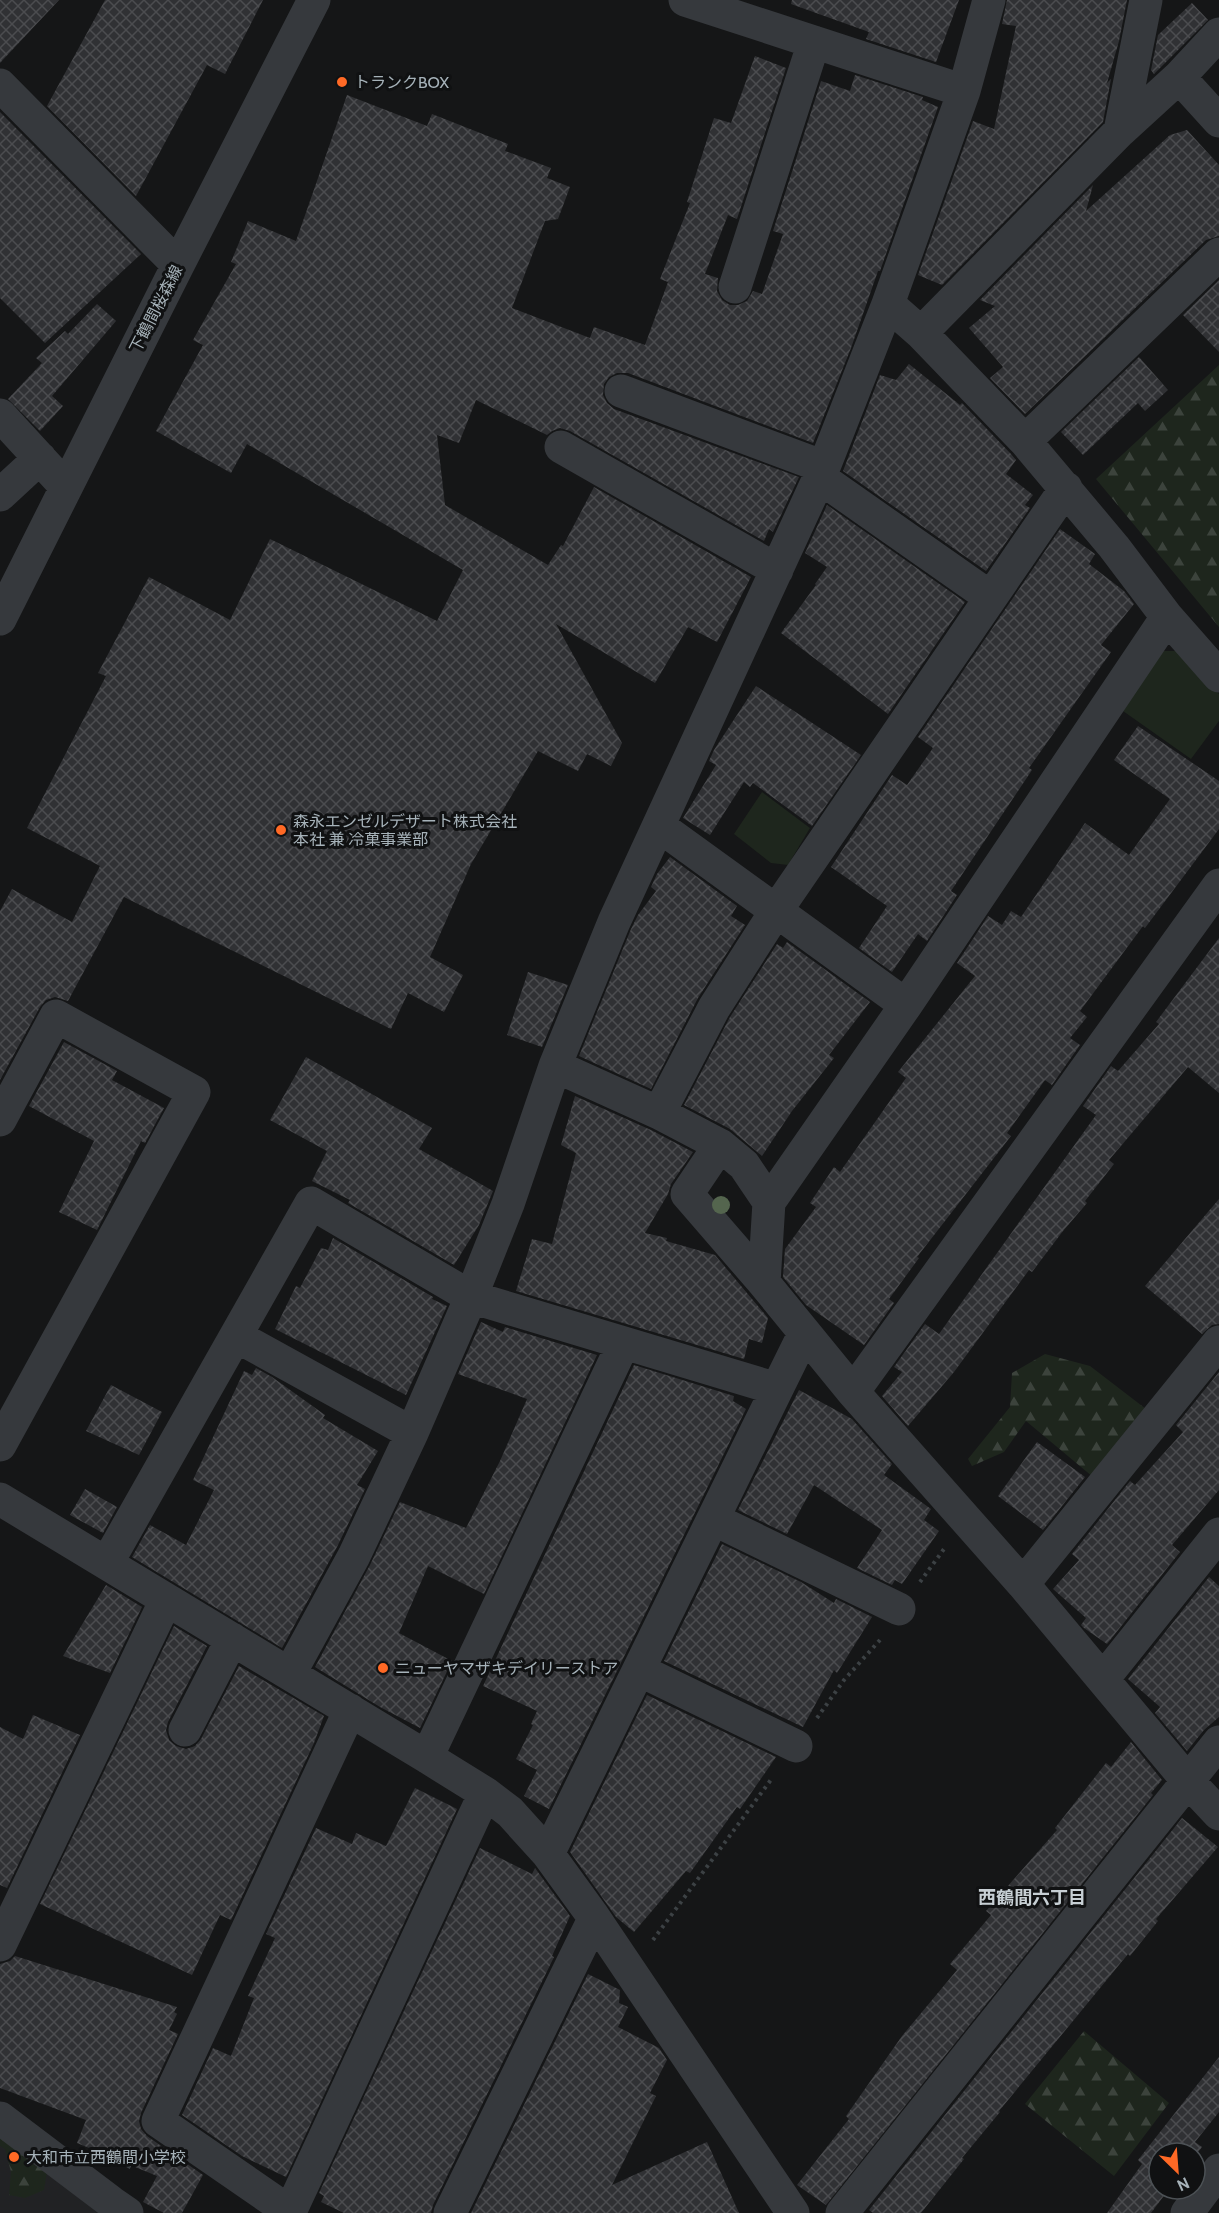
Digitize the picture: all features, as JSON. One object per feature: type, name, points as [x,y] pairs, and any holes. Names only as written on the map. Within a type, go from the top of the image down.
[{"type":"street","name":"下鶴間桜森線","points":[[0,619],[314,0]]},
{"type":"street","points":[[684,0],[964,91]]},
{"type":"street","points":[[290,1673],[354,1556],[412,1433],[471,1297],[508,1204],[555,1066],[614,921],[822,472],[888,304],[964,91],[989,0]]},
{"type":"street","points":[[1120,131],[1146,0]]},
{"type":"street","points":[[921,333],[1120,131],[1179,77],[1219,34]]},
{"type":"street","points":[[735,287],[814,42]]},
{"type":"street","points":[[1179,77],[1219,121]]},
{"type":"street","points":[[0,85],[178,265]]},
{"type":"street","points":[[1025,441],[1219,254]]},
{"type":"street","points":[[888,304],[921,333],[1025,441],[1114,547],[1167,617],[1219,676]]},
{"type":"street","points":[[621,391],[822,472],[990,597]]},
{"type":"street","points":[[0,415],[66,487]]},
{"type":"street","points":[[561,447],[777,570]]},
{"type":"street","points":[[0,495],[40,458]]},
{"type":"street","points":[[659,1113],[714,1008],[777,911],[1066,488]]},
{"type":"street","points":[[764,1283],[769,1202],[906,1005],[1167,617]]},
{"type":"street","points":[[659,826],[906,1005]]},
{"type":"street","points":[[853,1392],[1219,885]]},
{"type":"street","points":[[0,1120],[56,1016],[194,1092],[0,1445]]},
{"type":"street","points":[[555,1066],[659,1113],[720,1145],[744,1165],[769,1202]]},
{"type":"street","points":[[720,1145],[687,1194],[764,1283],[853,1392],[1023,1584],[1187,1780],[1219,1814]]},
{"type":"street","points":[[107,1563],[311,1203],[471,1297],[777,1389]]},
{"type":"street","points":[[548,1854],[804,1334]]},
{"type":"street","points":[[236,1336],[412,1433]]},
{"type":"street","points":[[1023,1584],[1219,1342]]},
{"type":"street","points":[[427,1757],[623,1344]]},
{"type":"street","points":[[0,1499],[485,1792],[510,1812],[548,1854],[594,1919],[793,2213]]},
{"type":"street","points":[[713,1519],[899,1609]]},
{"type":"street","points":[[1103,1679],[1219,1534]]},
{"type":"street","points":[[0,1946],[166,1600]]},
{"type":"street","points":[[185,1730],[232,1639]]},
{"type":"street","points":[[639,1670],[796,1746]]},
{"type":"street","points":[[350,1710],[158,2121],[290,2212],[485,1792]]},
{"type":"street","points":[[842,2213],[1219,1742]]},
{"type":"street","points":[[450,2213],[594,1919]]},
{"type":"street","points":[[0,2118],[119,2208]]},
{"type":"street","points":[[1186,2213],[1219,2170]]},
{"type":"path","points":[[119,2208],[148,2131],[158,2121]]},
{"type":"shaded area","name":"大和市立西鶴間小学校","points":[[0,2134],[102,2213],[0,2213]]},
{"type":"green space","points":[[1219,365],[1219,627],[1096,479]]},
{"type":"green space","points":[[1160,651],[1179,651],[1219,694],[1219,721],[1191,759],[1123,711]]},
{"type":"green space","points":[[762,792],[810,828],[788,865],[771,863],[734,834]]},
{"type":"green space","points":[[1045,1354],[1090,1366],[1146,1409],[1093,1477],[1026,1421],[1004,1452],[972,1466],[968,1459],[1010,1407],[1012,1373]]},
{"type":"green space","points":[[1084,2031],[1169,2103],[1114,2176],[1025,2104]]},
{"type":"green space","points":[[0,2135],[47,2172],[44,2190],[25,2198],[9,2195],[11,2172],[5,2149],[0,2146]]},
{"type":"building","points":[[0,0],[59,0],[0,63]]},
{"type":"building","points":[[105,0],[263,0],[225,74],[207,65],[136,196],[47,106]]},
{"type":"building","points":[[792,0],[959,0],[936,62],[866,39],[869,32],[791,4]]},
{"type":"building","points":[[1007,0],[1127,0],[1119,41],[1107,83],[1111,79],[1103,122],[942,285],[918,275],[973,121],[994,129],[1016,26],[1002,24]]},
{"type":"building","points":[[1192,3],[1208,20],[1154,74],[1151,70],[1158,35]]},
{"type":"building","points":[[755,56],[786,68],[737,219],[728,215],[705,274],[718,278],[717,291],[722,300],[730,305],[738,305],[747,301],[753,291],[762,294],[783,234],[773,231],[821,81],[850,91],[855,75],[923,97],[922,100],[938,107],[880,271],[878,271],[851,348],[813,443],[628,373],[617,373],[609,377],[604,384],[603,395],[614,409],[799,477],[773,532],[769,529],[764,541],[570,431],[560,428],[547,435],[476,400],[459,443],[437,435],[445,505],[548,565],[561,545],[563,546],[594,487],[751,577],[717,642],[688,627],[655,683],[556,624],[622,743],[611,766],[587,754],[578,771],[538,751],[471,864],[430,957],[463,975],[444,1012],[408,993],[391,1029],[124,897],[68,1001],[55,997],[46,1000],[0,1080],[0,911],[12,889],[72,922],[100,866],[27,828],[106,676],[98,673],[149,577],[230,620],[270,539],[437,621],[463,570],[247,444],[231,473],[156,431],[203,345],[193,340],[236,264],[231,262],[248,221],[296,241],[347,95],[427,126],[432,114],[508,144],[505,151],[551,168],[547,178],[570,187],[558,219],[545,221],[512,308],[590,338],[594,327],[645,345],[668,282],[660,279],[690,203],[687,202],[714,118],[731,123]]},
{"type":"building","points":[[0,112],[141,254],[45,343],[0,298]]},
{"type":"building","points":[[1187,130],[1219,165],[1219,236],[1206,240],[1025,414],[990,378],[1003,367],[969,328],[995,306],[980,300],[1093,185],[1086,211],[1170,135]]},
{"type":"building","points":[[1219,280],[1219,352],[1183,315]]},
{"type":"building","points":[[97,304],[116,321],[52,396],[63,406],[40,431],[8,399],[42,363],[36,358],[65,331],[68,334]]},
{"type":"building","points":[[1139,357],[1168,390],[1145,411],[1138,403],[1083,455],[1061,432]]},
{"type":"building","points":[[909,364],[960,405],[962,403],[1011,454],[1016,460],[1006,474],[1033,495],[1025,505],[1030,508],[986,571],[843,471],[880,375],[896,380]]},
{"type":"building","points":[[827,505],[965,602],[888,714],[781,633],[827,567],[805,553]]},
{"type":"building","points":[[1060,529],[1095,554],[1089,564],[1124,591],[1134,604],[1101,645],[1111,652],[1029,768],[1032,770],[951,891],[957,895],[927,941],[918,934],[892,972],[859,948],[887,906],[831,867],[892,775],[907,785],[933,748],[918,737]]},
{"type":"building","points":[[756,686],[861,755],[812,826],[753,783],[750,787],[744,782],[710,835],[683,818],[716,765],[709,761],[714,750]]},
{"type":"building","points":[[1138,726],[1219,781],[1219,829],[1080,1011],[1087,1017],[1070,1038],[1080,1045],[1052,1085],[1045,1080],[1007,1133],[1011,1136],[917,1257],[919,1258],[889,1299],[894,1303],[864,1345],[806,1305],[783,1277],[785,1249],[816,1207],[810,1203],[834,1167],[840,1172],[906,1078],[898,1072],[975,976],[957,963],[988,916],[1002,925],[1011,911],[1021,917],[1085,823],[1129,855],[1170,799],[1114,760]]},
{"type":"building","points":[[670,857],[737,906],[731,916],[745,925],[698,998],[651,1089],[579,1056],[631,929],[638,915],[656,891],[651,887],[657,874]]},
{"type":"building","points":[[1219,938],[1219,1093],[1188,1067],[1109,1160],[1114,1164],[1085,1201],[1087,1203],[1032,1272],[1029,1270],[954,1372],[908,1426],[882,1396],[902,1372],[894,1367],[925,1324],[939,1334],[1096,1115],[1083,1106],[1111,1066],[1118,1071],[1159,1024],[1156,1022]]},
{"type":"building","points":[[787,942],[870,1002],[829,1055],[834,1058],[792,1111],[762,1156],[730,1129],[684,1105],[730,1017],[777,944],[783,948]]},
{"type":"building","points":[[528,972],[568,985],[542,1047],[507,1035]]},
{"type":"building","points":[[64,1042],[117,1071],[112,1080],[164,1108],[145,1143],[141,1141],[97,1230],[59,1212],[94,1141],[29,1106]]},
{"type":"building","points":[[306,1057],[432,1128],[419,1149],[493,1191],[479,1225],[454,1265],[348,1203],[350,1200],[312,1181],[327,1151],[270,1120]]},
{"type":"building","points":[[575,1096],[651,1130],[693,1152],[671,1184],[668,1194],[645,1233],[667,1238],[666,1241],[715,1255],[768,1318],[762,1343],[749,1339],[744,1359],[516,1291],[532,1239],[552,1244],[576,1153],[561,1145]]},
{"type":"building","points":[[1219,1199],[1219,1324],[1212,1325],[1202,1334],[1145,1286]]},
{"type":"building","points":[[333,1238],[447,1306],[406,1395],[275,1329],[296,1286],[300,1288],[321,1248],[328,1250]]},
{"type":"building","points":[[481,1322],[503,1332],[505,1327],[597,1355],[484,1594],[428,1566],[399,1633],[452,1661],[420,1728],[380,1707],[315,1667],[370,1565],[400,1502],[466,1528],[500,1461],[527,1399],[458,1374]]},
{"type":"building","points":[[634,1365],[734,1396],[733,1401],[746,1409],[549,1809],[524,1796],[537,1770],[516,1759],[533,1725],[531,1724],[537,1711],[483,1686]]},
{"type":"building","points":[[256,1368],[325,1415],[323,1418],[378,1451],[357,1485],[365,1489],[337,1547],[282,1648],[132,1557],[150,1525],[186,1545],[214,1490],[193,1480],[244,1371],[252,1375]]},
{"type":"building","points":[[1219,1372],[1219,1490],[1172,1545],[1180,1552],[1107,1644],[1081,1625],[1086,1618],[1053,1589],[1079,1560],[1072,1554],[1130,1481],[1135,1485],[1183,1432],[1176,1425]]},
{"type":"building","points":[[111,1385],[162,1412],[139,1455],[86,1431]]},
{"type":"building","points":[[799,1390],[852,1419],[892,1464],[884,1475],[931,1509],[924,1520],[939,1531],[902,1584],[895,1580],[892,1585],[857,1568],[882,1530],[814,1485],[787,1534],[738,1510]]},
{"type":"building","points":[[1037,1442],[1085,1477],[1043,1530],[998,1496]]},
{"type":"building","points":[[85,1489],[117,1507],[103,1533],[70,1515]]},
{"type":"building","points":[[722,1544],[801,1582],[834,1603],[836,1599],[872,1617],[837,1673],[834,1670],[803,1727],[664,1661]]},
{"type":"building","points":[[1209,1577],[1219,1586],[1219,1717],[1204,1730],[1187,1751],[1155,1713],[1160,1707],[1128,1679]]},
{"type":"building","points":[[106,1585],[142,1607],[110,1673],[63,1656]]},
{"type":"building","points":[[174,1626],[207,1646],[168,1722],[166,1730],[169,1740],[176,1746],[186,1749],[195,1746],[201,1739],[239,1666],[324,1716],[314,1743],[231,1920],[220,1915],[192,1975],[40,1904]]},
{"type":"building","points":[[647,1695],[776,1757],[740,1809],[737,1807],[690,1873],[686,1871],[634,1932],[616,1917],[570,1852]]},
{"type":"building","points":[[33,1715],[80,1735],[7,1888],[0,1885],[0,1727],[23,1739]]},
{"type":"building","points":[[1131,1742],[1162,1780],[1151,1793],[1153,1795],[826,2205],[797,2185],[849,2119],[846,2116],[902,2036],[957,1970],[950,1964],[991,1915],[986,1911],[1057,1830],[1055,1828],[1106,1763],[1111,1767]]},
{"type":"building","points":[[415,1788],[457,1809],[286,2177],[242,2156],[182,2115],[213,2048],[231,2056],[254,1998],[248,1996],[275,1938],[266,1934],[316,1828],[352,1844],[356,1833],[386,1846]]},
{"type":"building","points":[[1182,1818],[1218,1847],[1156,1919],[1158,1921],[1130,1956],[1128,1954],[999,2111],[921,2213],[873,2213],[869,2210]]},
{"type":"building","points":[[480,1848],[532,1874],[535,1868],[570,1916],[552,1956],[554,1957],[431,2213],[344,2213],[321,2202],[324,2196],[319,2193]]},
{"type":"building","points":[[15,1956],[177,2007],[174,2012],[177,2014],[169,2030],[178,2034],[139,2121],[141,2129],[147,2136],[203,2175],[182,2213],[164,2213],[143,2202],[157,2176],[77,2143],[86,2120],[0,2088],[0,1964],[10,1961]]},
{"type":"building","points":[[588,1974],[620,1990],[619,2003],[628,2007],[618,2027],[659,2048],[667,2060],[650,2093],[656,2096],[612,2185],[707,2142],[739,2213],[471,2213]]},
{"type":"building","points":[[1219,2057],[1219,2112],[1196,2141],[1153,2141]]},
{"type":"building","points":[[1147,2149],[1147,2201],[1160,2201],[1151,2213],[1107,2213],[1142,2164],[1138,2160]]},
{"type":"place","name":"トランクBOX","points":[[342,82]]},
{"type":"place","name":"森永エンゼルデザート株式会社 本社 兼 冷菓事業部","points":[[281,830]]},
{"type":"place","name":"ニューヤマザキデイリーストア","points":[[383,1668]]},
{"type":"place","name":"大和市立西鶴間小学校","points":[[14,2157]]},
{"type":"district","name":"西鶴間六丁目","points":[[1032,1898]]}]
